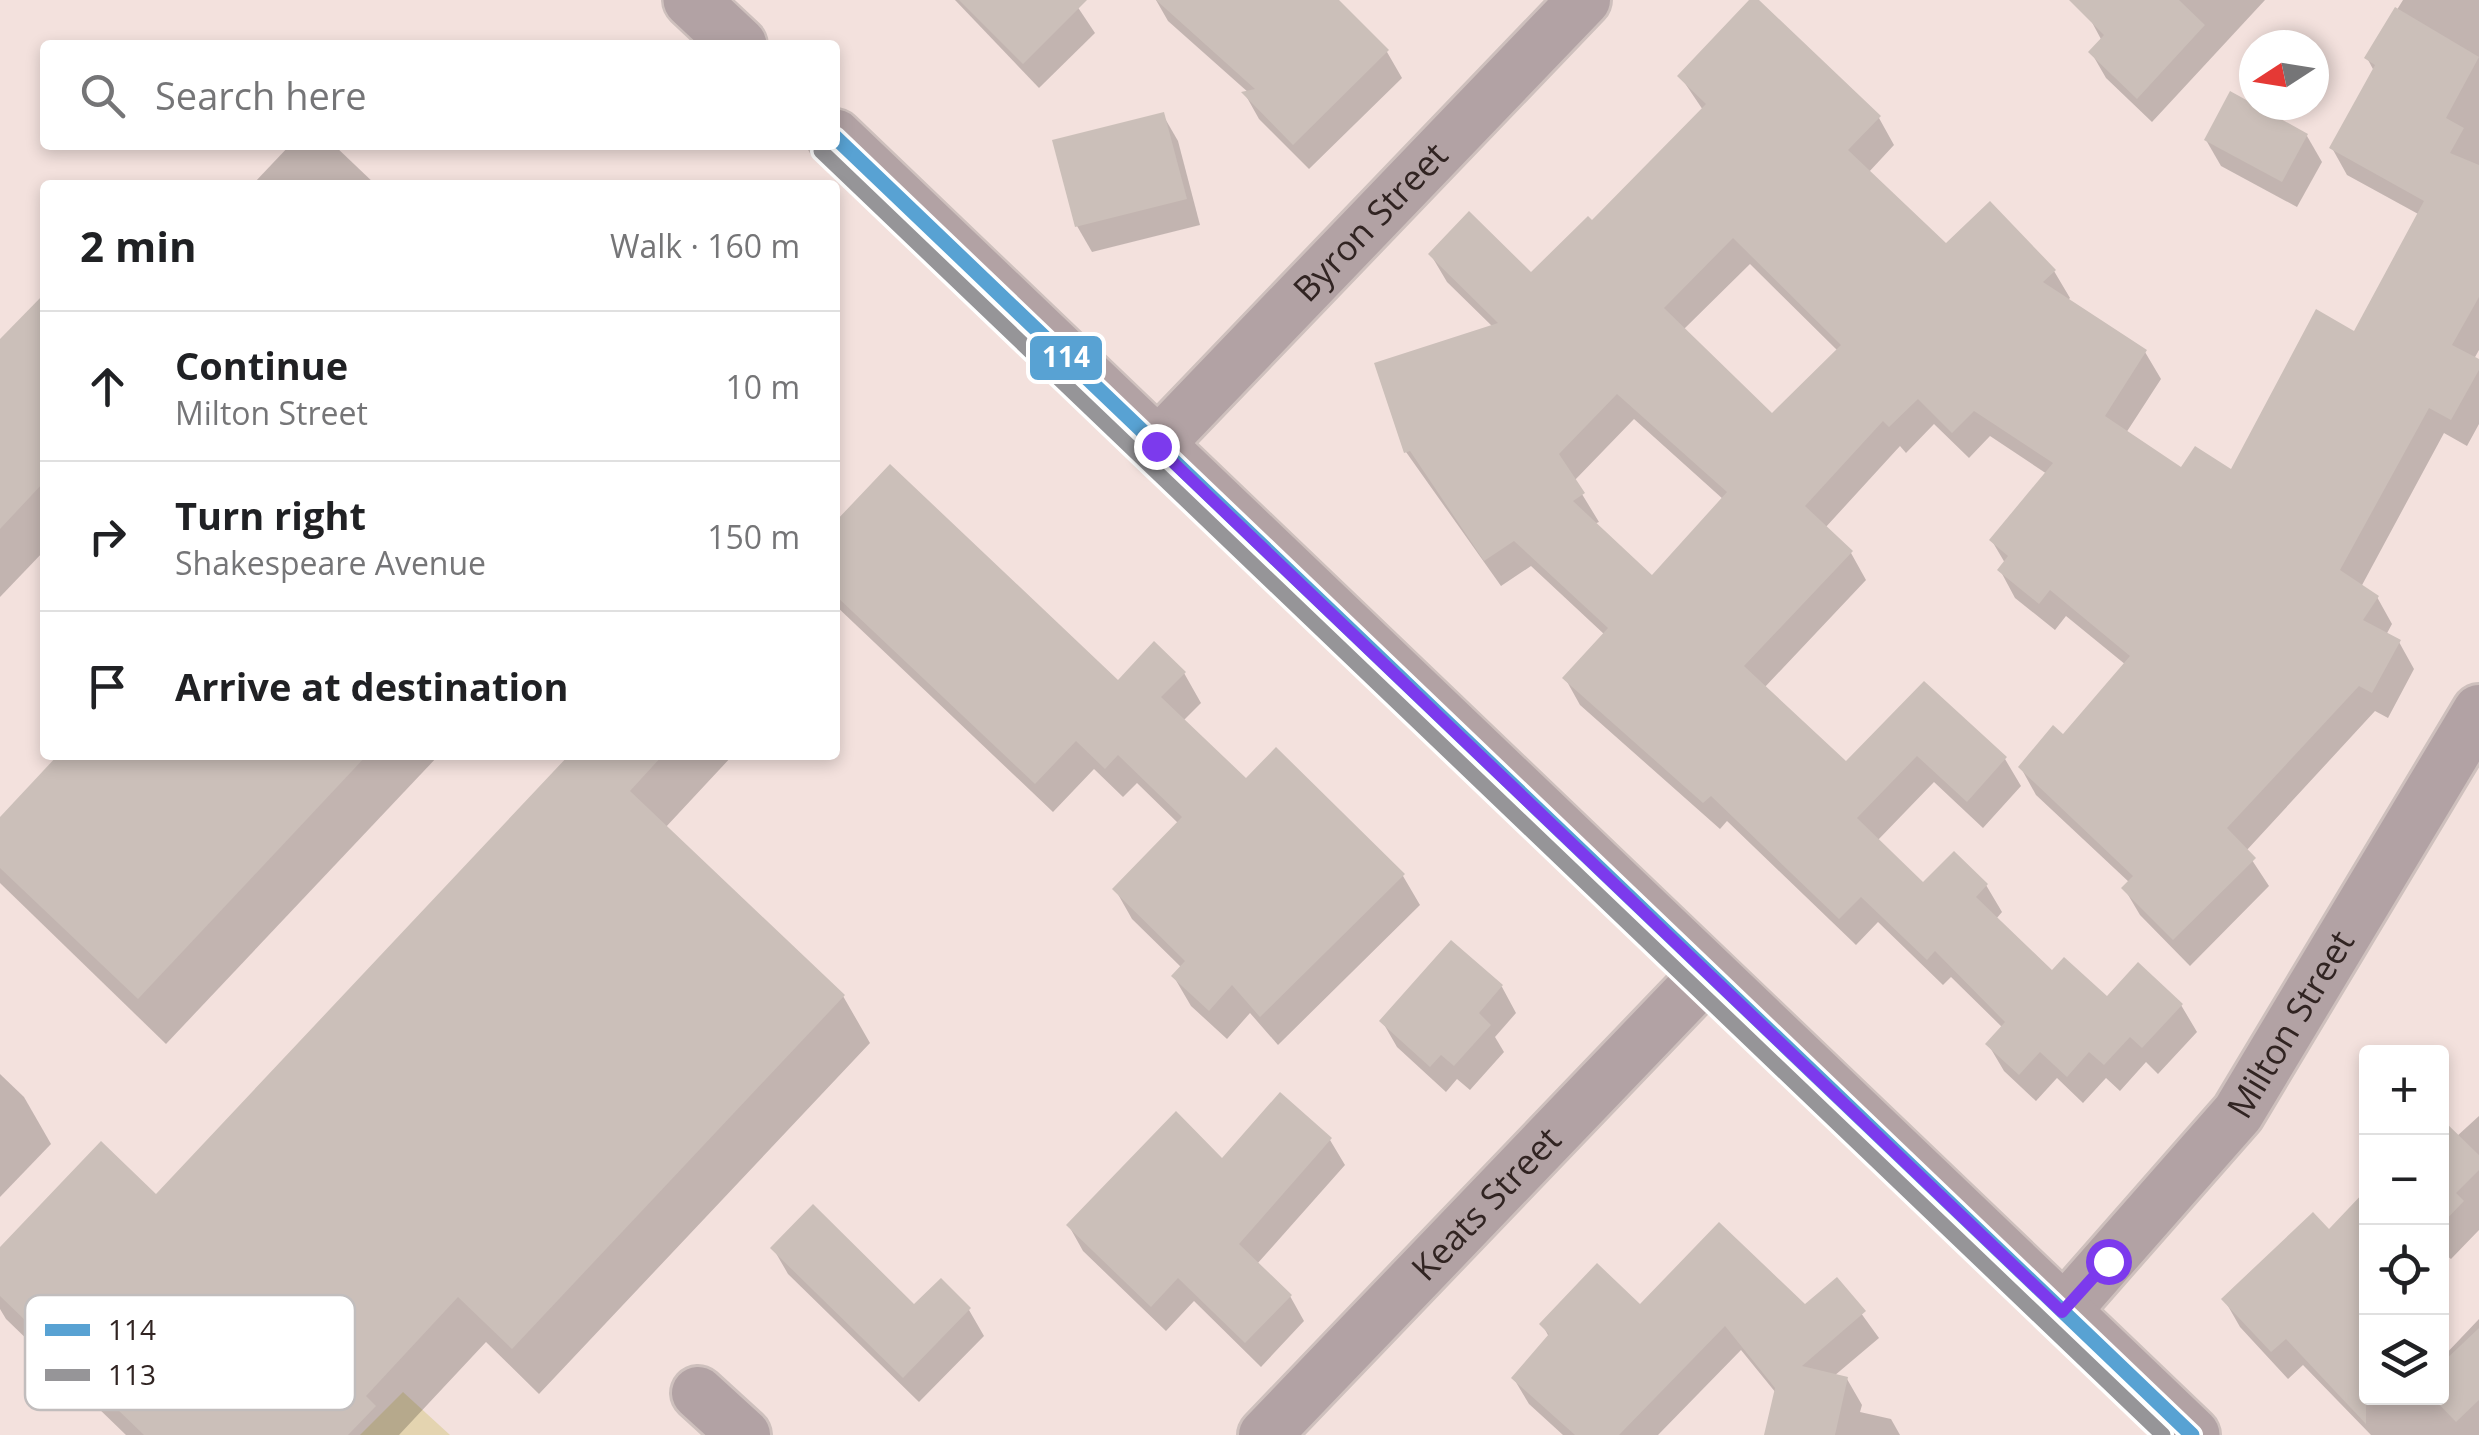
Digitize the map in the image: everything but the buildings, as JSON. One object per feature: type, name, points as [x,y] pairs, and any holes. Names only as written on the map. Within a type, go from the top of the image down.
[{"type":"street","points":[[690,0],[734,40]]},
{"type":"street","name":"Byron Street","points":[[1156,446],[1584,0]]},
{"type":"street","points":[[840,142],[2192,1435]]},
{"type":"street","name":"Milton Street","points":[[2062,1312],[2238,1112],[2479,710]]},
{"type":"street","name":"Keats Street","points":[[1265,1435],[1707,974]]},
{"type":"street","points":[[698,1392],[744,1435]]},
{"type":"shaded area","points":[[403,1392],[450,1435],[360,1435]]},
{"type":"transit line","name":"114","points":[[840,142],[2192,1435]]},
{"type":"transit line","name":"113","points":[[821,151],[2163,1435]]},
{"type":"route","points":[[1156,446],[2062,1312],[2108,1261]]}]
